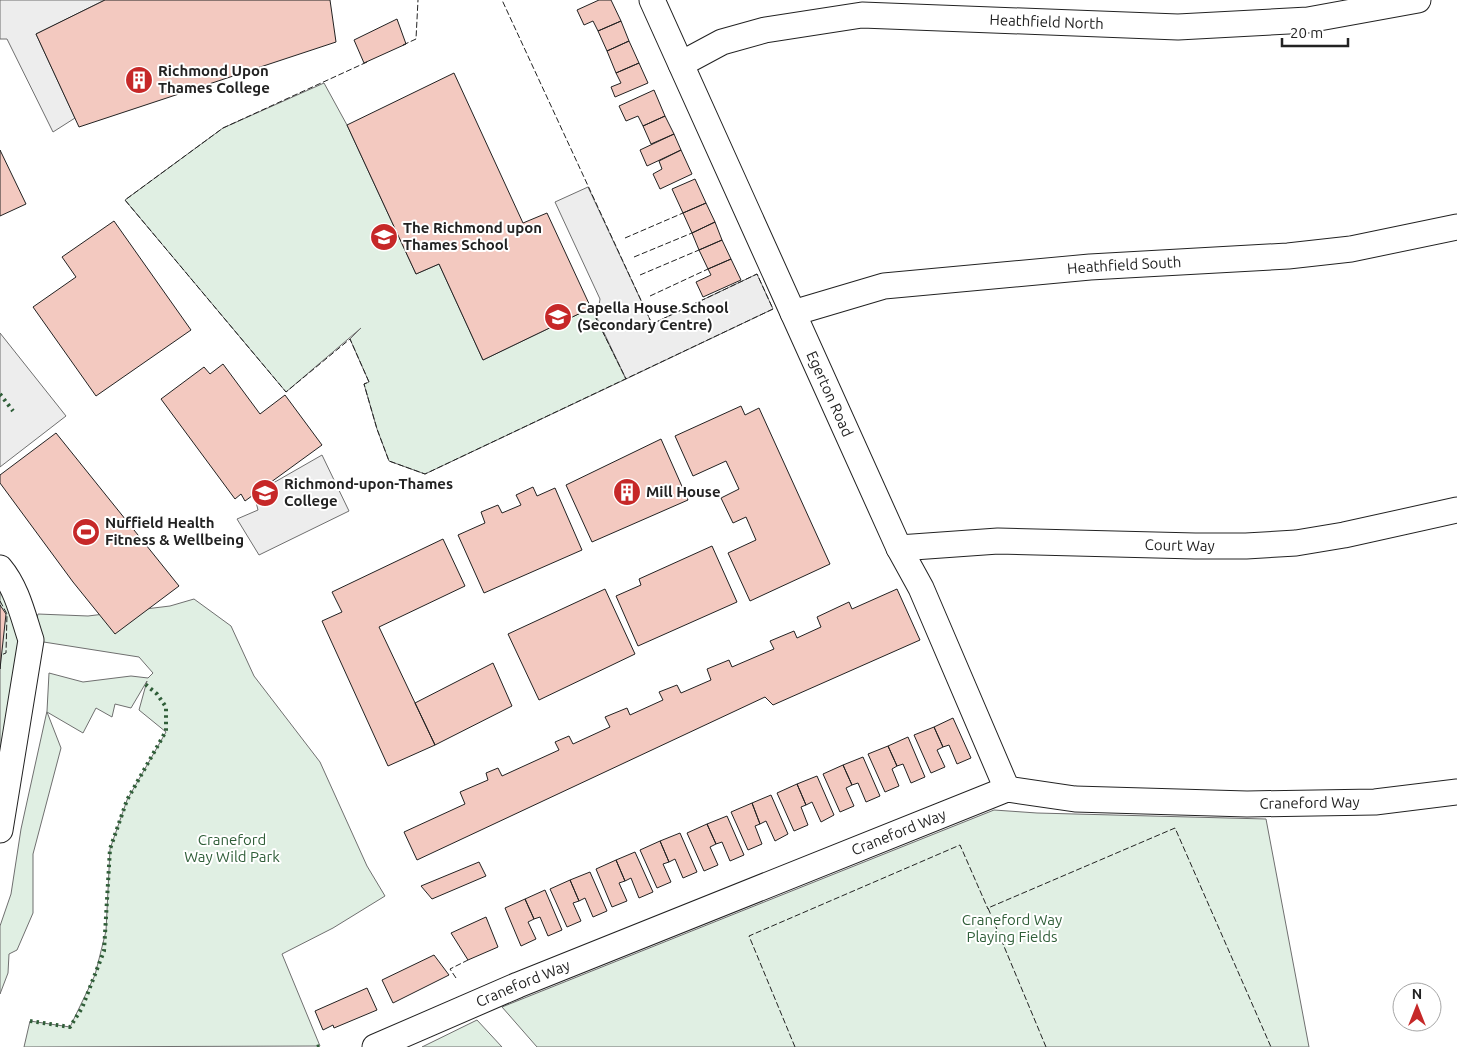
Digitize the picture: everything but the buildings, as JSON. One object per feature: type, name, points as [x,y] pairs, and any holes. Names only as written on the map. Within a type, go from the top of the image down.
[{"type":"street","name":"Egerton Road","points":[[652,0],[899,548],[921,588],[1007,789]]},
{"type":"street","name":"Heathfield North","points":[[681,64],[722,42],[765,30],[862,15],[1178,27],[1308,20],[1418,0]]},
{"type":"street","name":"Heathfield South","points":[[793,313],[884,286],[1090,267],[1288,256],[1351,249],[1457,227]]},
{"type":"street","name":"Court Way","points":[[899,548],[998,541],[1195,546],[1246,546],[1296,543],[1344,535],[1394,522],[1457,510]]},
{"type":"street","points":[[0,568],[8,577],[31,640],[0,830]]},
{"type":"street","name":"Craneford Way","points":[[374,1047],[518,985],[1007,789],[1075,799],[1247,804],[1375,802],[1457,792]]},
{"type":"green space","points":[[324,83],[347,125],[416,274],[439,264],[483,360],[591,308],[626,379],[425,474],[389,461],[377,429],[364,384],[369,382],[350,339],[361,328],[286,392],[125,200],[223,128]]},
{"type":"green space","points":[[0,585],[19,604],[21,669],[0,761]]},
{"type":"green space","name":"Craneford Way Wild Park","points":[[194,599],[231,626],[254,676],[320,762],[367,866],[385,896],[333,928],[282,954],[320,1046],[24,1047],[30,1021],[70,1027],[95,975],[106,931],[110,849],[127,800],[166,732],[139,710],[147,681],[131,708],[115,704],[112,717],[96,708],[83,733],[47,712],[61,748],[33,854],[33,913],[17,950],[9,954],[8,973],[0,994],[0,926],[11,894],[21,829],[47,711],[49,673],[83,682],[131,676],[148,678],[153,673],[139,657],[31,640],[38,614],[88,616],[170,606]]},
{"type":"green space","name":"Craneford Way Playing Fields","points":[[994,810],[1037,813],[1266,819],[1309,1047],[537,1047],[502,1007]]},
{"type":"green space","points":[[477,1020],[502,1047],[422,1047]]},
{"type":"shaded area","points":[[0,0],[105,0],[36,34],[75,118],[53,132],[7,39],[0,39]]},
{"type":"shaded area","points":[[588,187],[652,324],[757,274],[773,309],[626,379],[597,318],[600,299],[555,202]]},
{"type":"shaded area","points":[[0,333],[66,416],[0,467]]},
{"type":"shaded area","points":[[322,455],[349,511],[259,555],[237,519],[258,510],[254,494]]},
{"type":"hedge","points":[[0,394],[13,411]]},
{"type":"hedge","points":[[30,1021],[70,1027],[82,1008],[104,951],[110,849],[127,800],[166,731],[166,707],[157,694],[145,684]]},
{"type":"fence","points":[[403,45],[416,39],[418,0]]},
{"type":"fence","points":[[367,62],[223,128],[125,200],[286,392],[350,339],[369,382],[364,384],[377,429],[389,461],[425,474],[773,309],[757,274],[652,324],[502,0]]},
{"type":"fence","points":[[625,238],[683,213]]},
{"type":"fence","points":[[634,257],[692,233]]},
{"type":"fence","points":[[640,275],[699,250]]},
{"type":"fence","points":[[650,296],[708,269]]},
{"type":"fence","points":[[591,308],[626,379]]},
{"type":"fence","points":[[0,601],[7,614],[6,653],[1,655]]},
{"type":"fence","points":[[1046,1047],[988,908],[1175,828],[1271,1047]]},
{"type":"fence","points":[[795,1047],[749,936],[960,845],[988,909]]},
{"type":"fence","points":[[456,978],[450,969],[468,960]]},
{"type":"place","name":"Richmond Upon Thames College","points":[[139,80]]},
{"type":"place","name":"The Richmond upon Thames School","points":[[384,237]]},
{"type":"place","name":"Capella House School (Secondary Centre)","points":[[558,317]]},
{"type":"place","name":"Mill House","points":[[627,492]]},
{"type":"place","name":"Richmond-upon-Thames College","points":[[265,493]]},
{"type":"place","name":"Nuffield Health Fitness & Wellbeing","points":[[86,532]]}]
